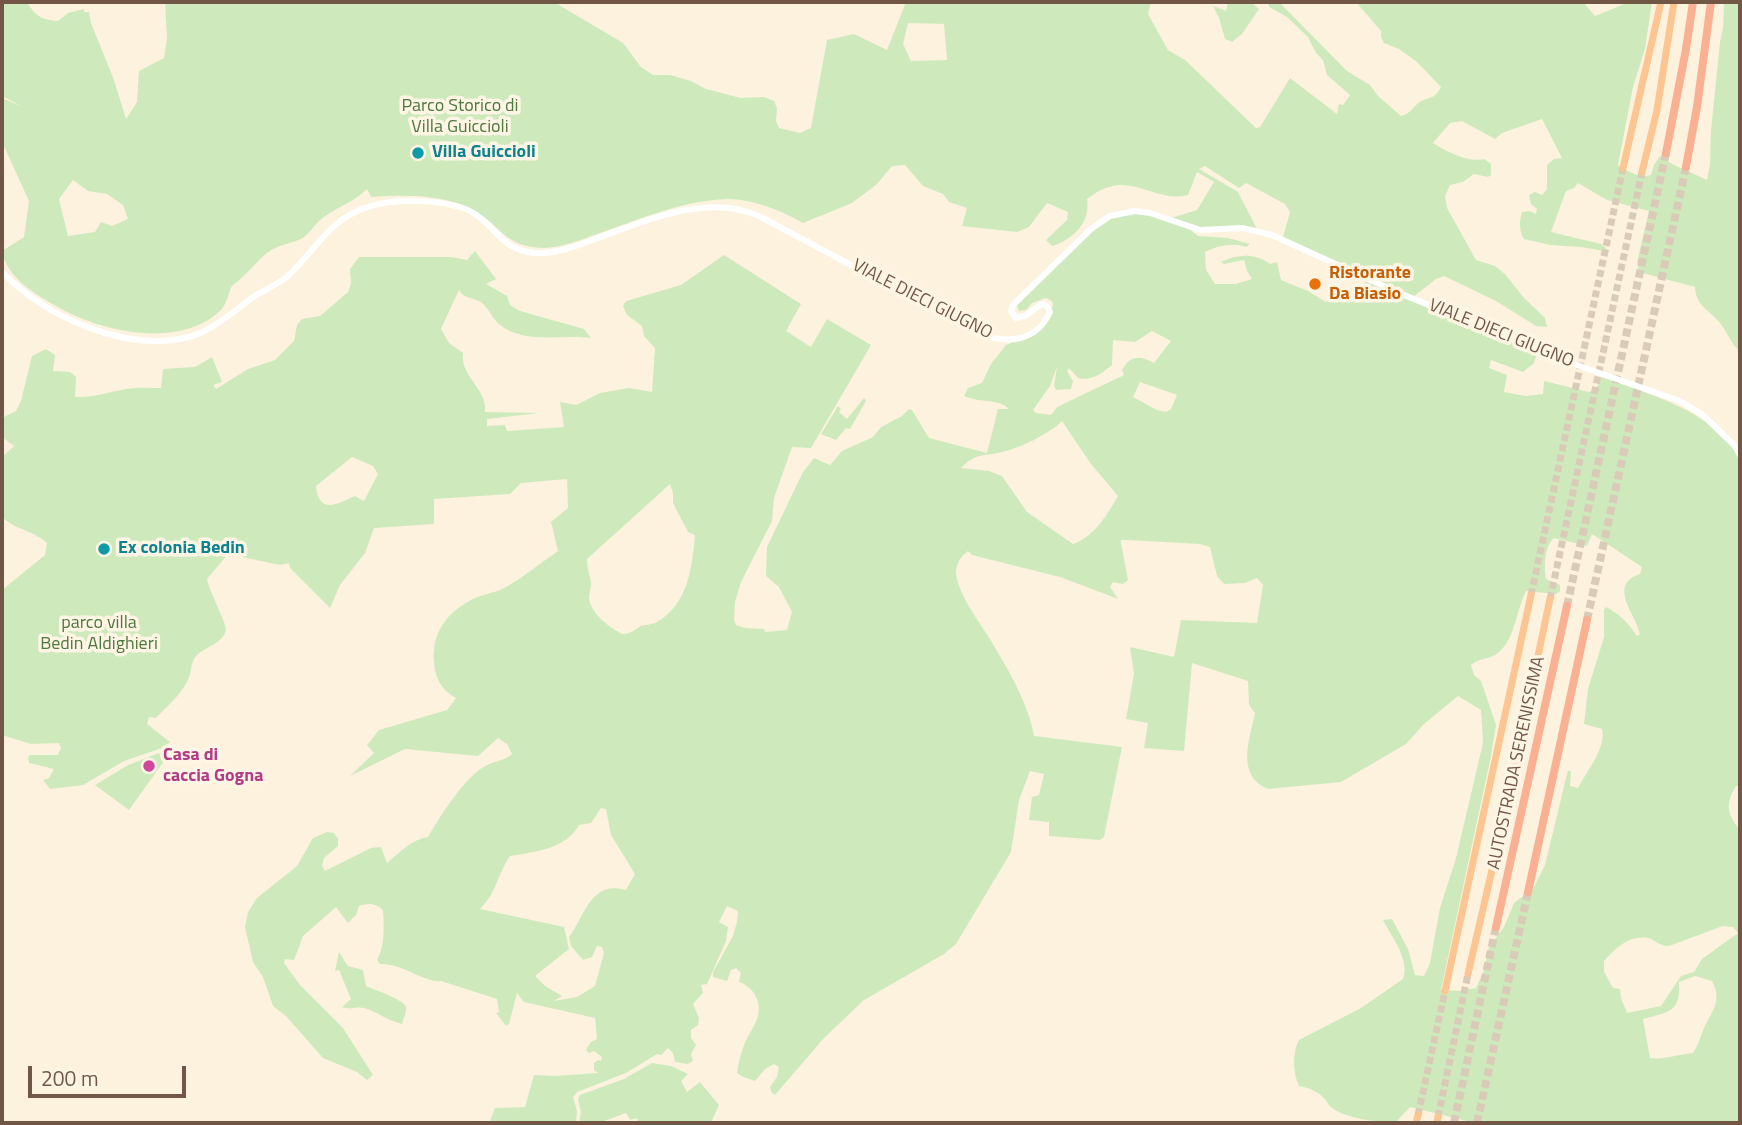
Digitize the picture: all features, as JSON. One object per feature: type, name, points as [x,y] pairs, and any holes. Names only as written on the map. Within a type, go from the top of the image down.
[{"type":"highway","points":[[1623,168],[1661,2]]},
{"type":"highway","points":[[1642,172],[1657,110],[1674,2]]},
{"type":"highway","points":[[1666,153],[1693,2]]},
{"type":"highway","points":[[1686,167],[1711,2]]},
{"type":"highway","points":[[1445,991],[1531,595]]},
{"type":"highway","points":[[1468,974],[1550,599]]},
{"type":"highway","name":"AUTOSTRADA SERENISSIMA","points":[[1496,927],[1567,606]]},
{"type":"highway","name":"AUTOSTRADA SERENISSIMA","points":[[1528,892],[1587,620]]},
{"type":"main road","name":"VIALE DIECI GIUGNO","points":[[2,272],[35,300],[66,319],[111,334],[154,341],[191,337],[203,332],[287,276],[329,229],[372,205],[402,201],[442,204],[473,213],[490,227],[502,242],[518,250],[536,253],[574,247],[661,216],[724,206],[744,209],[971,329],[995,339],[1011,341],[1030,334],[1050,312],[1047,306],[1042,304],[1019,319],[1012,314],[1013,305],[1091,229],[1110,216],[1135,211],[1150,213],[1199,230],[1242,228],[1272,235],[1399,293],[1585,368],[1680,401],[1703,415],[1735,446],[1740,455]]},
{"type":"green space","points":[[2,2],[27,2],[33,11],[43,18],[58,21],[68,13],[84,9],[84,12],[89,12],[126,119],[137,102],[139,71],[164,58],[167,39],[165,2],[554,2],[623,43],[641,67],[653,75],[670,75],[706,89],[741,98],[764,97],[774,101],[779,128],[800,133],[811,128],[827,40],[854,34],[887,50],[906,2],[1151,2],[1148,14],[1168,50],[1185,60],[1256,128],[1260,127],[1290,78],[1337,114],[1339,104],[1343,105],[1350,95],[1327,75],[1323,60],[1308,37],[1287,17],[1269,7],[1268,2],[1279,2],[1347,71],[1370,85],[1378,96],[1401,116],[1421,101],[1435,95],[1441,87],[1417,62],[1399,49],[1384,43],[1381,31],[1356,2],[1583,2],[1595,16],[1627,3],[1652,2],[1645,49],[1633,87],[1618,165],[1634,174],[1647,176],[1651,175],[1660,156],[1707,180],[1724,2],[1740,2],[1740,351],[1720,323],[1700,303],[1695,287],[1639,272],[1637,262],[1649,211],[1607,200],[1578,183],[1566,191],[1551,232],[1601,244],[1610,252],[1524,239],[1520,226],[1522,212],[1530,211],[1536,214],[1537,209],[1531,204],[1529,195],[1535,192],[1542,195],[1547,189],[1547,165],[1554,159],[1562,158],[1542,119],[1502,133],[1495,139],[1462,121],[1450,123],[1433,143],[1458,156],[1484,159],[1491,164],[1491,175],[1488,177],[1474,174],[1463,182],[1450,185],[1445,196],[1447,208],[1476,260],[1495,266],[1505,274],[1545,318],[1547,327],[1536,326],[1496,301],[1444,276],[1409,300],[1538,350],[1534,363],[1523,372],[1491,360],[1489,368],[1507,375],[1504,392],[1526,396],[1543,394],[1544,381],[1589,392],[1596,389],[1602,377],[1660,398],[1697,416],[1728,442],[1740,459],[1740,787],[1736,786],[1732,792],[1729,809],[1740,830],[1740,1123],[1475,1123],[1410,1107],[1395,1123],[1388,1123],[1344,1114],[1330,1106],[1319,1093],[1299,1086],[1294,1063],[1299,1040],[1361,1008],[1403,979],[1405,972],[1402,956],[1383,920],[1392,919],[1408,949],[1415,975],[1424,976],[1430,963],[1440,908],[1456,858],[1483,743],[1481,710],[1458,696],[1424,724],[1406,744],[1341,782],[1268,789],[1251,775],[1248,765],[1248,744],[1255,713],[1249,705],[1248,681],[1192,663],[1184,751],[1144,748],[1148,723],[1126,719],[1134,674],[1130,647],[1174,657],[1181,620],[1257,623],[1263,585],[1257,578],[1245,583],[1224,584],[1217,576],[1210,547],[1200,544],[1128,540],[1121,540],[1128,580],[1123,584],[1113,582],[1110,587],[1118,599],[1060,577],[972,555],[968,551],[956,569],[967,603],[1019,692],[1034,736],[1122,747],[1104,837],[1100,840],[1049,836],[1049,822],[1029,820],[1032,797],[1039,795],[1044,774],[1030,771],[1019,800],[1011,852],[956,944],[944,954],[864,1000],[824,1038],[775,1095],[770,1087],[777,1077],[779,1067],[774,1064],[765,1069],[755,1081],[737,1073],[745,1042],[757,1019],[759,1007],[753,992],[739,982],[741,973],[736,968],[731,970],[727,981],[713,977],[737,922],[738,911],[727,906],[719,922],[728,927],[726,941],[707,984],[701,985],[703,993],[693,1004],[699,1018],[698,1025],[691,1030],[691,1038],[696,1045],[691,1054],[693,1061],[688,1064],[675,1062],[673,1053],[668,1048],[661,1055],[657,1054],[626,1073],[577,1092],[573,1097],[577,1111],[576,1123],[489,1123],[495,1108],[525,1107],[534,1075],[598,1073],[594,1070],[594,1063],[601,1061],[602,1057],[594,1051],[589,1053],[586,1050],[591,1042],[597,1039],[595,1018],[524,1002],[517,993],[509,1024],[506,1026],[496,1013],[499,1012],[497,999],[380,964],[377,960],[383,942],[383,910],[375,905],[359,906],[356,915],[348,923],[336,907],[303,936],[294,960],[285,959],[284,963],[300,985],[343,1028],[373,1075],[367,1080],[357,1072],[323,1058],[286,1016],[273,1006],[263,977],[253,962],[245,927],[248,912],[257,898],[297,866],[313,838],[327,832],[334,833],[338,839],[338,846],[324,858],[322,866],[325,871],[371,848],[381,847],[387,863],[411,843],[428,837],[454,797],[479,770],[512,754],[507,744],[498,738],[478,756],[405,749],[350,776],[374,753],[367,745],[379,730],[447,710],[456,698],[443,688],[436,674],[434,652],[438,633],[448,617],[464,604],[511,584],[558,551],[551,522],[568,508],[567,479],[521,483],[510,494],[434,499],[434,524],[374,528],[365,553],[340,585],[330,608],[290,568],[289,563],[280,565],[228,554],[207,579],[226,630],[218,642],[195,658],[188,680],[181,691],[156,718],[149,717],[147,724],[170,742],[162,748],[124,761],[83,785],[50,789],[43,780],[49,778],[54,769],[29,763],[28,758],[30,755],[58,755],[61,748],[59,743],[31,744],[2,735],[2,590],[45,555],[47,543],[2,517],[2,457],[14,446],[2,437],[2,418],[16,411],[21,401],[32,356],[46,349],[55,355],[53,371],[70,372],[76,377],[75,397],[95,396],[130,388],[161,388],[163,369],[195,367],[212,357],[222,382],[213,385],[216,389],[248,369],[275,360],[294,341],[297,325],[302,319],[320,316],[348,292],[351,284],[350,269],[359,257],[451,257],[467,260],[475,251],[496,279],[486,284],[507,296],[510,305],[520,311],[584,329],[591,338],[531,337],[509,330],[494,319],[482,303],[463,295],[459,290],[441,329],[449,343],[463,353],[466,369],[485,404],[485,412],[539,413],[487,419],[487,426],[505,425],[507,431],[564,427],[560,402],[576,405],[600,393],[629,388],[652,392],[655,348],[644,336],[642,326],[627,315],[623,306],[626,301],[681,285],[724,255],[801,304],[786,331],[811,347],[827,319],[871,345],[811,448],[792,447],[774,498],[772,521],[741,582],[735,602],[736,625],[764,629],[765,632],[787,630],[792,612],[779,587],[766,576],[767,547],[803,472],[814,458],[830,465],[842,451],[873,437],[881,427],[902,416],[909,409],[929,438],[987,453],[998,409],[1009,409],[999,403],[964,396],[968,388],[982,383],[991,364],[1006,345],[1021,339],[1047,319],[1052,301],[1046,298],[1032,303],[1026,310],[1019,311],[1017,306],[1020,299],[1091,229],[1110,216],[1135,211],[1185,226],[1198,236],[1228,238],[1250,244],[1246,247],[1225,245],[1205,252],[1206,270],[1215,284],[1236,284],[1252,279],[1244,260],[1224,264],[1221,262],[1246,256],[1270,264],[1277,262],[1281,280],[1326,302],[1331,294],[1363,285],[1369,277],[1283,237],[1290,212],[1285,204],[1246,183],[1239,188],[1205,166],[1199,169],[1238,192],[1257,229],[1208,229],[1171,218],[1197,210],[1214,182],[1197,172],[1188,195],[1178,197],[1126,185],[1101,190],[1087,199],[1086,215],[1079,229],[1052,246],[1046,240],[1067,220],[1068,212],[1047,203],[1029,227],[1017,232],[962,226],[967,208],[949,202],[943,194],[923,186],[905,165],[892,166],[876,185],[852,203],[803,223],[757,203],[728,199],[711,200],[662,211],[550,248],[518,243],[481,215],[459,204],[422,197],[371,197],[367,189],[324,217],[301,239],[267,253],[232,286],[221,310],[204,322],[184,330],[140,333],[95,323],[74,315],[31,290],[9,269],[2,251],[24,237],[29,201],[2,142],[2,98],[23,107],[2,96]],"holes":[[[908,23],[944,24],[947,60],[911,61],[903,44]],[[73,180],[88,191],[107,194],[123,205],[128,219],[112,226],[101,222],[95,232],[68,236],[59,199]],[[1152,331],[1171,341],[1154,363],[1140,358],[1128,361],[1122,370],[1124,375],[1057,407],[1051,415],[1033,410],[1050,386],[1057,367],[1054,386],[1056,390],[1071,389],[1073,381],[1067,371],[1069,368],[1078,378],[1088,379],[1112,365],[1113,340],[1135,342]],[[1140,382],[1177,395],[1171,409],[1166,412],[1133,397]],[[1062,421],[1091,464],[1118,496],[1094,531],[1073,544],[1027,512],[1002,476],[989,471],[961,468],[976,457],[1009,450],[1042,435]],[[352,457],[373,466],[378,474],[364,501],[355,496],[330,505],[321,501],[316,486]],[[670,484],[673,503],[688,532],[695,535],[687,584],[676,605],[667,614],[655,623],[641,626],[632,632],[622,634],[617,631],[601,619],[590,604],[591,583],[587,559]],[[1592,534],[1642,567],[1640,574],[1630,579],[1624,593],[1640,634],[1637,636],[1623,619],[1606,607],[1604,637],[1588,689],[1584,724],[1602,729],[1599,751],[1578,788],[1570,786],[1571,772],[1568,770],[1545,865],[1533,889],[1514,903],[1504,927],[1489,947],[1483,973],[1476,988],[1441,990],[1496,725],[1481,681],[1474,675],[1471,665],[1502,650],[1526,591],[1556,594],[1560,591],[1560,585],[1546,579],[1545,574],[1547,552],[1554,538],[1587,546]],[[601,808],[606,809],[611,835],[635,874],[626,890],[614,888],[597,894],[569,937],[571,946],[583,960],[592,957],[597,946],[602,947],[604,953],[595,986],[577,997],[554,1001],[562,996],[535,976],[569,949],[564,927],[480,909],[490,896],[510,856],[539,851],[558,844],[579,825],[591,823]],[[1723,926],[1733,927],[1738,933],[1702,959],[1694,972],[1681,976],[1661,1006],[1627,1013],[1620,989],[1613,988],[1604,972],[1604,961],[1618,947],[1635,938],[1648,938],[1669,946]],[[1695,976],[1712,981],[1716,993],[1714,1007],[1693,1053],[1650,1058],[1643,1019],[1672,1009],[1678,999],[1679,982]]]},
{"type":"green space","points":[[1228,2],[1251,2],[1259,9],[1242,34],[1232,42],[1225,39],[1213,6],[1226,11]]},
{"type":"green space","points":[[864,398],[866,401],[850,429],[846,428],[836,440],[821,434],[838,406],[841,409],[839,412],[847,419]]},
{"type":"green space","points":[[159,753],[164,761],[129,810],[95,785],[128,765]]},
{"type":"green space","points":[[339,952],[348,966],[363,970],[366,986],[404,1004],[406,1009],[402,1024],[364,1008],[342,1007],[351,999],[339,970],[335,971]]},
{"type":"green space","points":[[652,1063],[671,1066],[688,1074],[681,1081],[687,1092],[700,1082],[719,1105],[711,1123],[638,1123],[637,1118],[630,1120],[626,1113],[599,1123],[579,1123],[580,1095],[624,1079]]},
{"type":"tunnel","points":[[1567,606],[1666,153]]},
{"type":"tunnel","points":[[1587,620],[1686,167]]},
{"type":"tunnel","points":[[1531,595],[1623,168]]},
{"type":"tunnel","points":[[1550,599],[1642,172]]},
{"type":"tunnel","points":[[1477,1123],[1528,892]]},
{"type":"tunnel","points":[[1454,1123],[1496,927]]},
{"type":"tunnel","points":[[1438,1117],[1468,974]]},
{"type":"tunnel","points":[[1418,1115],[1445,991]]},
{"type":"place","name":"Villa Guiccioli","points":[[418,153]]},
{"type":"place","name":"Ristorante Da Biasio","points":[[1315,284]]},
{"type":"place","name":"Ex colonia Bedin","points":[[104,549]]},
{"type":"place","name":"Casa di caccia Gogna","points":[[149,766]]},
{"type":"park label","name":"Parco Storico di Villa Guiccioli","points":[[460,117]]},
{"type":"park label","name":"parco villa Bedin Aldighieri","points":[[99,634]]}]
